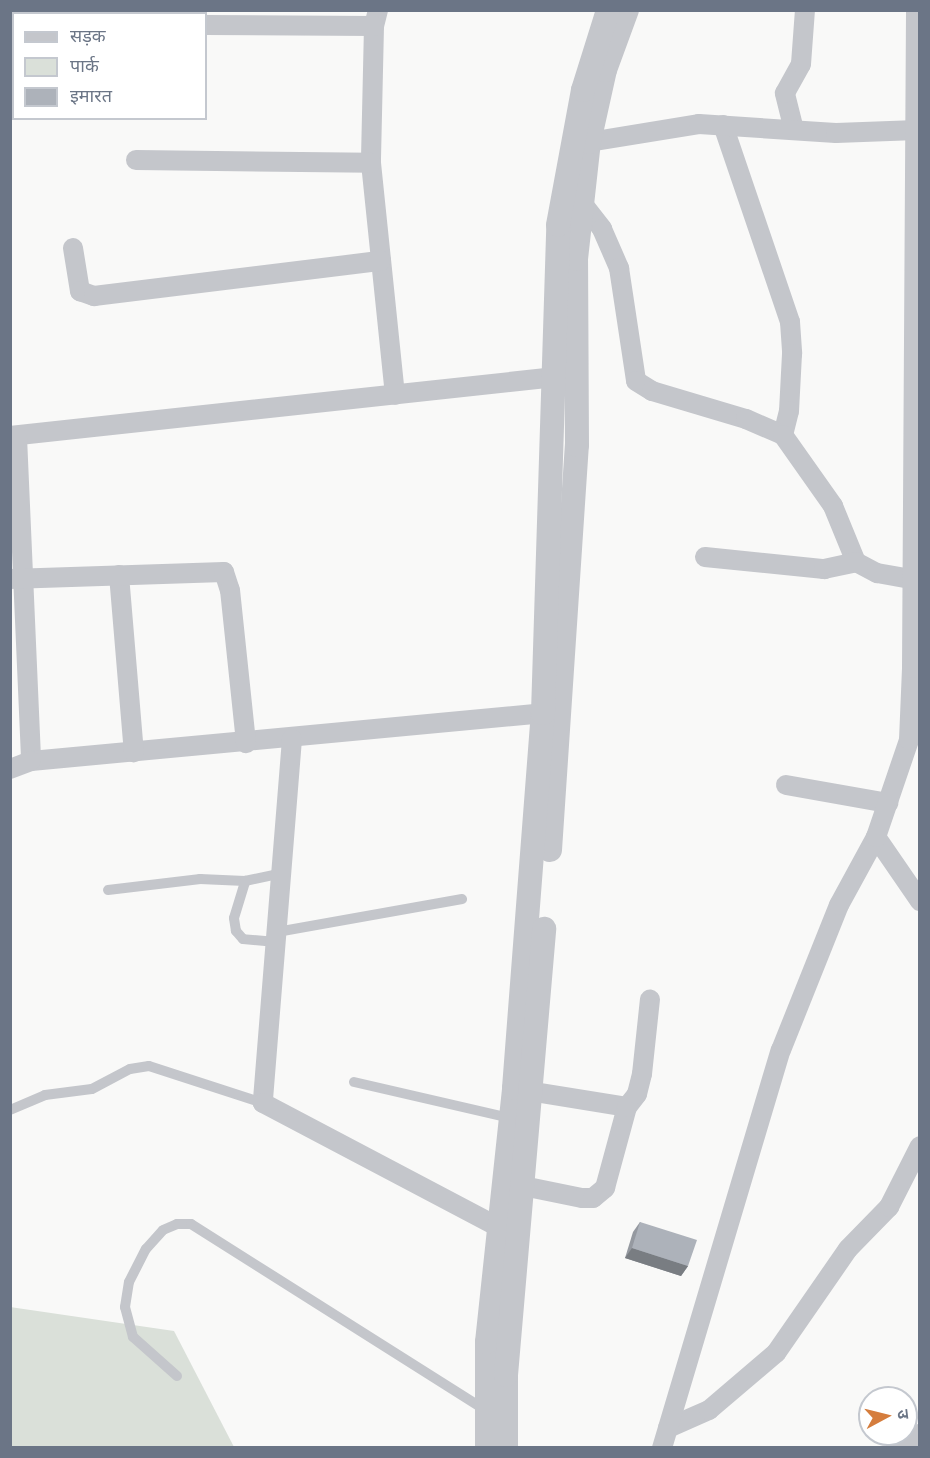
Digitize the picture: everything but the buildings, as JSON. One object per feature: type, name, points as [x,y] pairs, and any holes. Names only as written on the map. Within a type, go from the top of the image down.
[{"type":"street","points":[[487,1448],[494,1415],[523,1186],[523,1090],[552,712],[565,376],[558,225],[583,90],[608,10]]},
{"type":"street","points":[[565,376],[589,142],[605,70],[627,10]]},
{"type":"street","points":[[794,130],[785,93],[801,64],[805,10]]},
{"type":"street","points":[[662,1448],[791,1023],[846,890],[876,837],[914,740],[916,667],[911,579],[915,441],[919,40],[916,10]]},
{"type":"street","points":[[207,25],[241,17],[376,18],[371,163],[395,395]]},
{"type":"street","points":[[589,142],[699,124],[794,130],[917,130]]},
{"type":"street","points":[[723,125],[790,322],[792,354],[789,411],[783,435]]},
{"type":"street","points":[[136,160],[371,163]]},
{"type":"street","points":[[582,203],[602,229],[619,268],[636,381],[652,391],[746,419],[783,435],[833,506],[856,562]]},
{"type":"street","points":[[73,249],[80,291],[94,296],[381,261]]},
{"type":"street","points":[[31,761],[18,579],[14,437],[565,376]]},
{"type":"street","points":[[705,557],[824,569],[856,562],[878,573],[911,579]]},
{"type":"street","points":[[18,579],[224,572],[230,590],[246,743]]},
{"type":"street","points":[[119,575],[134,752]]},
{"type":"street","points":[[10,769],[31,761],[292,739],[552,712]]},
{"type":"street","points":[[292,739],[263,1103],[500,1228]]},
{"type":"street","points":[[786,785],[888,803]]},
{"type":"street","points":[[876,837],[920,901]]},
{"type":"street","points":[[523,1186],[582,1198],[600,1193],[627,1107],[637,1094],[642,1074],[650,999]]},
{"type":"street","points":[[523,1090],[627,1107]]},
{"type":"street","points":[[506,1448],[494,1415],[487,1342],[510,1118],[523,1090]]},
{"type":"street","points":[[668,1428],[709,1410],[776,1353],[841,1258],[910,1186],[920,1146]]},
{"type":"street","points":[[898,1448],[920,1436]]},
{"type":"lane","points":[[108,890],[200,879],[245,881],[282,873]]},
{"type":"lane","points":[[245,881],[236,904],[236,931],[243,939],[277,937],[462,899]]},
{"type":"lane","points":[[10,1110],[45,1095],[92,1089],[130,1070],[149,1066],[263,1103]]},
{"type":"lane","points":[[354,1082],[510,1118]]},
{"type":"lane","points":[[177,1376],[133,1338],[125,1307],[129,1282],[146,1249],[163,1230],[177,1224],[191,1224],[494,1415]]},
{"type":"green space","points":[[10,1307],[174,1331],[234,1447],[11,1447]]}]
